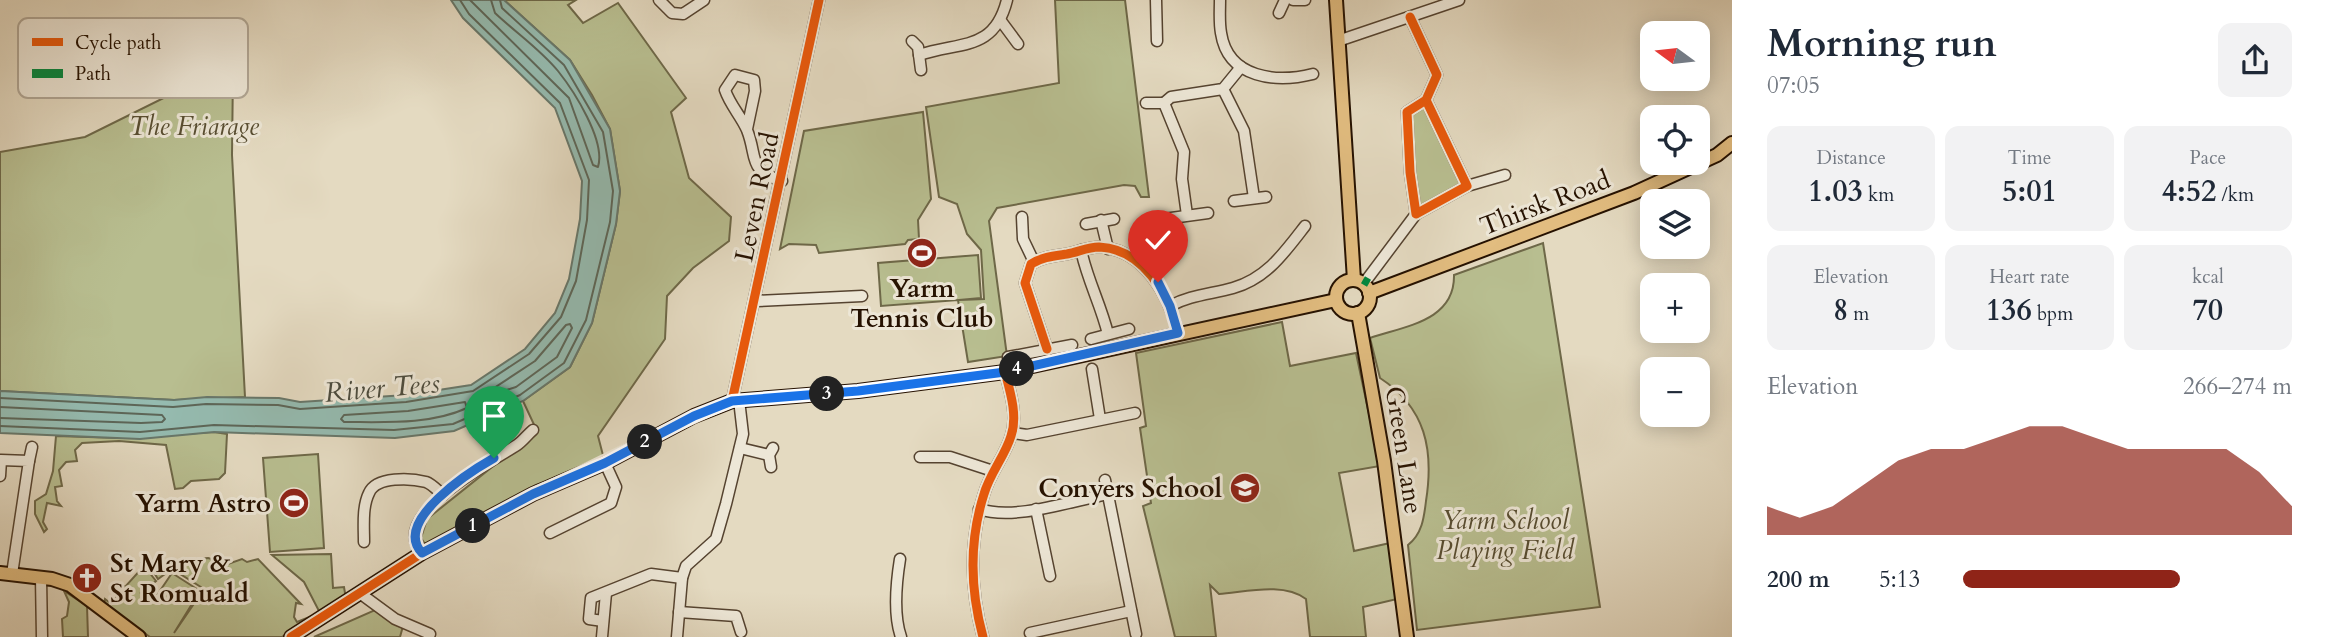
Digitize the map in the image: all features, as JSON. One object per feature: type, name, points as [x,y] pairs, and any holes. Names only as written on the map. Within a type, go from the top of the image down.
[{"type":"main road","points":[[1336,0],[1354,280]]},
{"type":"main road","name":"Thirsk Road","points":[[1369,293],[1634,192],[1717,155],[1732,144]]},
{"type":"main road","points":[[1354,280],[1364,285],[1369,293],[1368,305],[1358,313],[1345,312],[1336,300],[1343,284],[1354,280]]},
{"type":"main road","points":[[291,637],[422,553],[533,494],[605,463],[694,416],[735,401],[858,391],[1005,372],[1336,300]]},
{"type":"main road","name":"Green Lane","points":[[1358,313],[1384,461],[1407,637]]},
{"type":"main road","points":[[6,574],[41,578],[74,587],[139,637]]},
{"type":"street","points":[[659,0],[672,13],[683,14],[704,0]]},
{"type":"street","name":"Leven Road","points":[[682,578],[686,566],[716,539],[740,448],[743,434],[735,401],[819,0]]},
{"type":"street","points":[[919,55],[961,48],[985,36],[1001,21],[1007,0]]},
{"type":"street","points":[[1156,0],[1160,25],[1157,41]]},
{"type":"street","points":[[1220,0],[1221,34],[1227,49],[1241,66],[1278,80],[1309,77]]},
{"type":"street","points":[[1279,13],[1285,0]]},
{"type":"street","points":[[1293,0],[1305,0]]},
{"type":"street","points":[[1338,41],[1459,0]]},
{"type":"street","points":[[1410,17],[1437,75],[1426,100],[1409,109],[1406,115],[1413,208],[1416,214]]},
{"type":"street","points":[[1001,21],[1021,47]]},
{"type":"street","points":[[912,41],[919,55],[921,70]]},
{"type":"street","points":[[1146,103],[1164,103],[1171,97],[1223,89],[1241,66]]},
{"type":"street","points":[[747,129],[755,91],[754,80],[735,75],[725,90],[729,103],[747,129],[754,162],[763,175],[782,181]]},
{"type":"street","points":[[1223,89],[1244,131],[1254,198]]},
{"type":"street","points":[[1426,100],[1467,186]]},
{"type":"street","points":[[1164,103],[1184,152],[1182,179],[1187,215]]},
{"type":"street","points":[[1368,278],[1416,214],[1467,186],[1505,175]]},
{"type":"street","points":[[1234,201],[1266,197]]},
{"type":"street","points":[[1164,219],[1208,213]]},
{"type":"street","points":[[1022,217],[1018,239],[1034,262]]},
{"type":"street","points":[[1086,224],[1114,219]]},
{"type":"street","points":[[1101,220],[1108,249]]},
{"type":"street","points":[[1170,306],[1182,299],[1250,282],[1275,264],[1295,232],[1306,226]]},
{"type":"street","points":[[1034,262],[1081,250],[1108,249],[1143,267],[1158,282],[1170,306],[1178,333]]},
{"type":"street","points":[[1081,250],[1087,277],[1102,307],[1108,334]]},
{"type":"street","points":[[1034,262],[1025,282],[1047,349]]},
{"type":"street","points":[[755,301],[862,296]]},
{"type":"street","points":[[1091,340],[1129,329]]},
{"type":"street","points":[[1008,357],[1072,345]]},
{"type":"street","points":[[983,637],[974,602],[973,542],[979,509],[993,471],[1013,433],[1014,421],[1005,372]]},
{"type":"street","points":[[1082,381],[1092,374],[1100,419]]},
{"type":"street","points":[[1013,433],[1027,435],[1135,413]]},
{"type":"street","points":[[422,553],[417,547],[415,532],[419,520],[472,470],[520,443],[528,430]]},
{"type":"street","points":[[6,574],[32,447]]},
{"type":"street","points":[[740,448],[771,451],[771,467]]},
{"type":"street","points":[[920,457],[950,457],[993,471]]},
{"type":"street","points":[[0,476],[1,460],[29,461]]},
{"type":"street","points":[[552,529],[611,503],[616,487],[605,463]]},
{"type":"street","points":[[1105,480],[1136,634]]},
{"type":"street","points":[[364,542],[369,531],[365,508],[369,492],[374,486],[387,481],[428,482],[443,495]]},
{"type":"street","points":[[979,509],[995,514],[1015,514],[1108,494]]},
{"type":"street","points":[[1036,509],[1050,576]]},
{"type":"street","points":[[902,565],[895,626],[905,636]]},
{"type":"street","points":[[602,637],[603,621],[589,619],[591,598],[652,574],[682,578],[677,637]]},
{"type":"street","points":[[41,578],[41,637]]},
{"type":"street","points":[[361,594],[395,619],[430,634]]},
{"type":"street","points":[[1030,632],[1058,632],[1131,611]]},
{"type":"street","points":[[679,612],[736,616],[741,632]]},
{"type":"green space","points":[[504,0],[576,0],[568,5],[583,23],[618,3],[686,98],[671,112],[689,178],[731,217],[729,241],[693,268],[667,296],[665,339],[598,436],[605,463],[536,485],[427,547],[421,538],[427,519],[537,431],[523,401],[570,367],[592,323],[616,224],[620,191],[610,129],[570,60]]},
{"type":"green space","points":[[1055,0],[1125,0],[1149,197],[1141,197],[1135,186],[1124,185],[997,208],[989,221],[1007,356],[968,362],[958,300],[881,306],[878,263],[978,255],[981,298],[959,300],[984,299],[981,250],[967,234],[957,204],[939,197],[926,107],[1059,83]]},
{"type":"green space","name":"The Friarage","points":[[164,98],[233,98],[232,155],[245,397],[174,400],[0,391],[0,152],[85,137]]},
{"type":"green space","points":[[1425,106],[1461,184],[1422,207],[1416,207],[1409,112]]},
{"type":"green space","points":[[923,112],[931,199],[918,220],[919,239],[908,240],[905,244],[819,253],[816,245],[789,244],[780,249],[804,131]]},
{"type":"green space","name":"Yarm School Playing Field","points":[[1543,243],[1600,607],[1417,630],[1408,545],[1422,525],[1428,482],[1427,448],[1417,417],[1408,403],[1380,378],[1370,338],[1412,325],[1437,312],[1446,303],[1452,290],[1454,275]]},
{"type":"green space","name":"Conyers School","points":[[1282,322],[1290,366],[1356,353],[1380,466],[1339,473],[1354,551],[1390,543],[1397,599],[1363,607],[1366,637],[1310,637],[1306,599],[1297,594],[1264,589],[1219,594],[1210,585],[1216,637],[1175,637],[1143,506],[1151,503],[1140,428],[1146,426],[1136,353]]},
{"type":"green space","points":[[214,432],[227,434],[225,473],[219,479],[191,481],[183,488],[175,489],[166,445],[119,441],[82,443],[75,450],[77,461],[66,462],[59,470],[62,486],[55,487],[57,501],[61,506],[47,503],[43,522],[47,529],[44,532],[35,514],[35,501],[46,494],[53,471],[56,436],[120,438]]},
{"type":"green space","name":"Yarm Astro","points":[[318,454],[324,548],[270,552],[263,458]]},
{"type":"green space","points":[[331,554],[333,588],[344,587],[346,599],[320,613],[304,582],[272,555]]},
{"type":"green space","points":[[208,558],[228,564],[242,559],[247,562],[258,559],[301,604],[296,603],[294,617],[297,622],[312,616],[282,637],[150,637],[104,604],[105,599],[110,603],[121,591],[117,587],[120,583],[125,587],[144,566],[141,562],[156,581],[141,593],[153,601],[172,573],[200,591],[174,633],[204,589],[172,569],[158,579],[148,563]]},
{"type":"green space","points":[[64,591],[87,606],[88,637],[63,637],[62,619],[67,616],[69,602]]},
{"type":"green space","points":[[375,610],[403,626],[400,637],[314,637]]},
{"type":"water","points":[[451,0],[504,0],[570,60],[610,129],[620,191],[616,224],[592,323],[570,367],[523,401],[454,431],[395,438],[214,432],[140,439],[0,433],[0,391],[174,400],[207,397],[279,398],[300,402],[406,395],[471,385],[525,349],[555,313],[569,279],[580,219],[582,181],[555,108],[463,18]]},
{"type":"marked path","points":[[1364,285],[1368,278]]},
{"type":"cycle path","points":[[533,494],[732,401],[819,0]]},
{"type":"cycle path","points":[[1410,17],[1437,75],[1426,100],[1407,112],[1410,172],[1416,214],[1467,186],[1426,100]]},
{"type":"cycle path","points":[[1047,349],[1025,283],[1031,264],[1044,258],[1095,247],[1115,250],[1129,256],[1152,276],[1168,304],[1178,333]]},
{"type":"cycle path","points":[[983,637],[974,583],[974,547],[984,494],[1013,428],[1012,404],[1005,372]]},
{"type":"cycle path","points":[[291,637],[422,553]]},
{"type":"place","name":"Yarm Tennis Club","points":[[922,253]]},
{"type":"place","name":"Conyers School","points":[[1245,488]]},
{"type":"place","name":"Yarm Astro","points":[[294,503]]},
{"type":"place","name":"St Mary & St Romuald","points":[[87,578]]},
{"type":"route","points":[[494,458],[472,470],[419,520],[415,532],[417,547],[422,553],[533,494],[605,463],[694,416],[732,401],[858,391],[1005,372],[1178,333],[1170,306],[1158,282]]},
{"type":"water label","name":"River Tees","points":[[382,388]]}]
